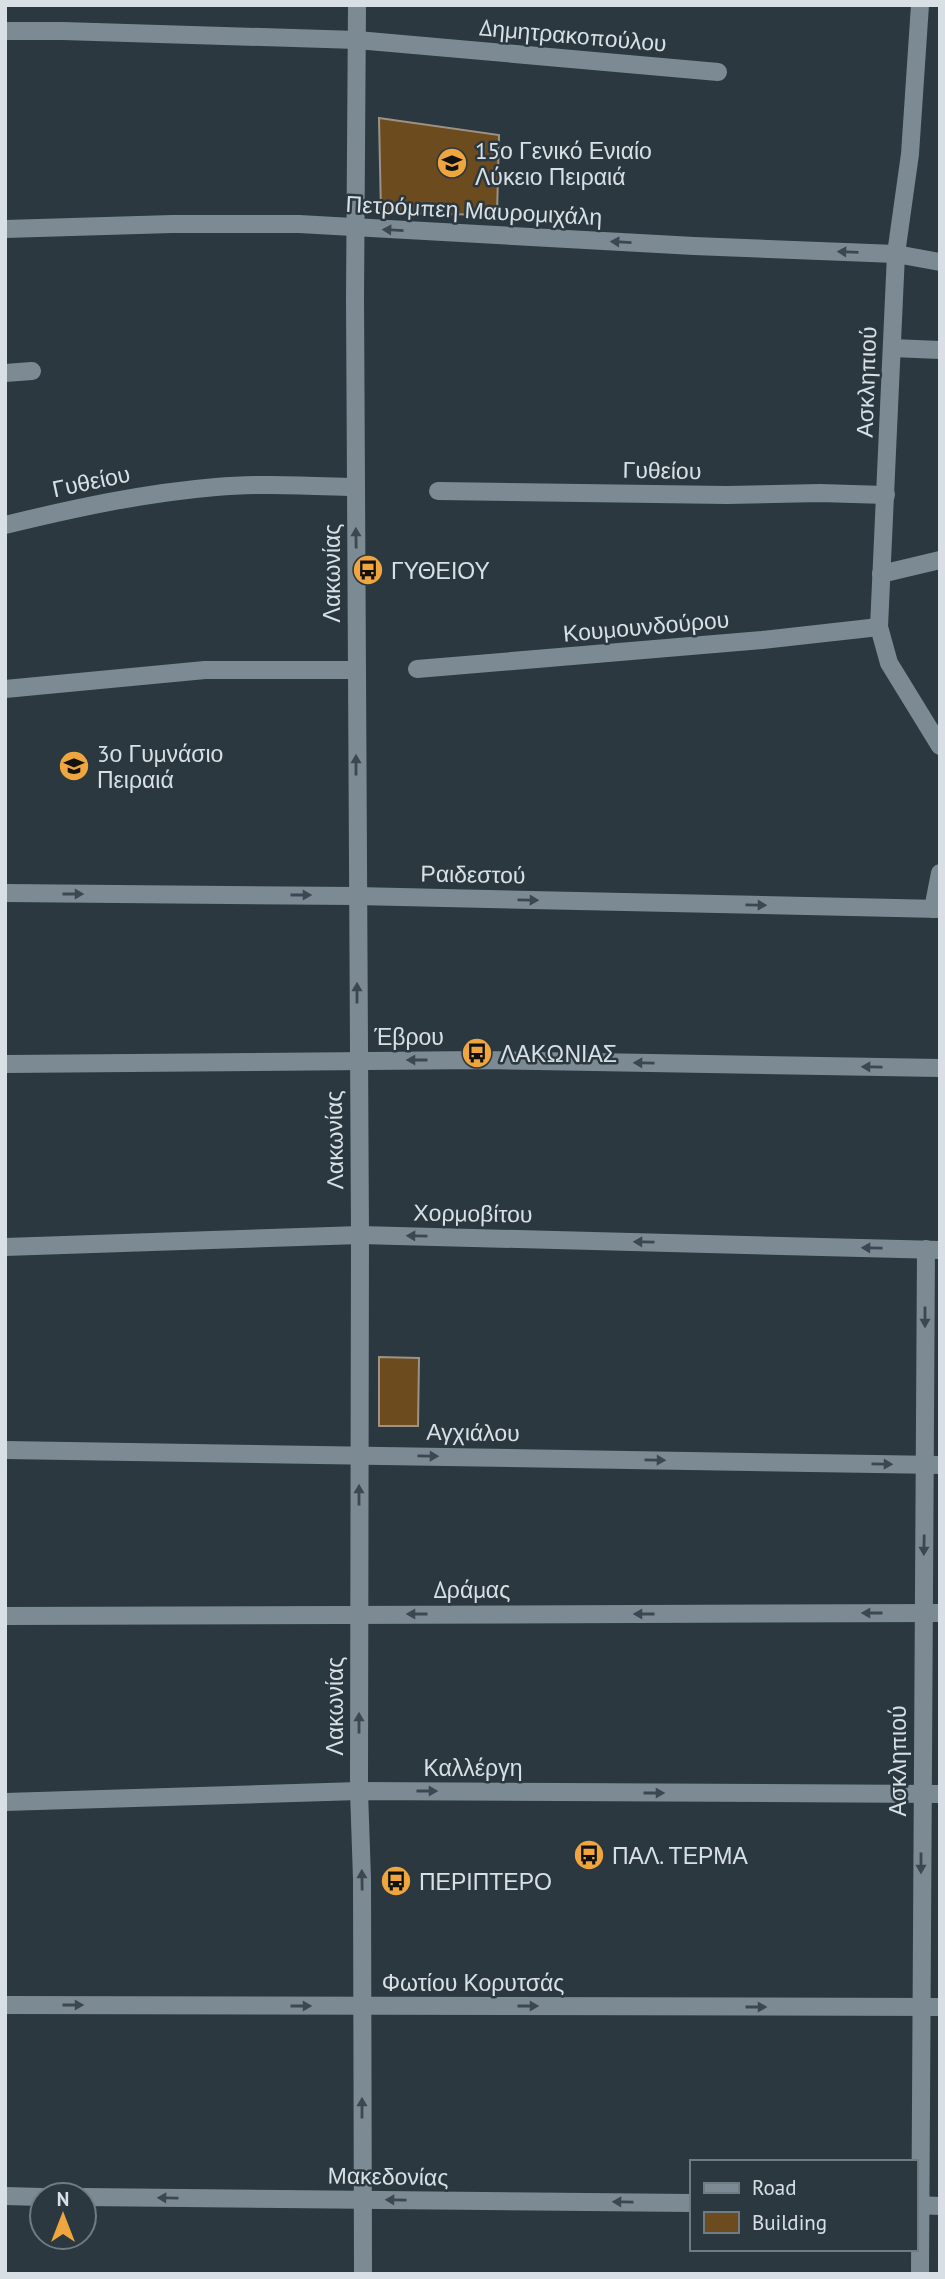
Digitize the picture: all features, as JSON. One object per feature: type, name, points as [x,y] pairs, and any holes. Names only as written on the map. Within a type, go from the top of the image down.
[{"type":"street","name":"Λακωνίας","points":[[357,5],[356,896],[360,1235],[359,1791],[362,1879],[363,2274]]},
{"type":"street","name":"Ασκληπιού","points":[[920,5],[910,154],[896,254],[878,628],[889,663],[940,746]]},
{"type":"street","name":"Δημητρακοπούλου","points":[[5,32],[63,31],[357,40],[718,72]]},
{"type":"street","name":"Πετρόμπεη Μαυρομιχάλη","points":[[5,229],[245,223],[896,254],[940,262]]},
{"type":"street","points":[[892,348],[940,350]]},
{"type":"street","points":[[5,373],[32,371]]},
{"type":"street","name":"Γυθείου","points":[[5,525],[114,499],[169,491],[219,486],[355,487]]},
{"type":"street","name":"Γυθείου","points":[[438,491],[886,495]]},
{"type":"street","points":[[881,574],[940,560]]},
{"type":"street","name":"Κουμουνδούρου","points":[[418,669],[878,628]]},
{"type":"street","points":[[5,689],[205,670],[356,670]]},
{"type":"street","points":[[936,909],[940,873]]},
{"type":"street","name":"Ραιδεστού","points":[[5,893],[356,896],[936,909]]},
{"type":"street","name":"Έβρου","points":[[5,1064],[483,1060],[940,1068]]},
{"type":"street","name":"Χορμοβίτου","points":[[5,1247],[360,1235],[933,1249]]},
{"type":"street","name":"Ασκληπιού","points":[[920,2274],[920,2007],[931,1794],[933,1249]]},
{"type":"street","name":"Αγχιάλου","points":[[5,1450],[932,1465]]},
{"type":"street","name":"Δράμας","points":[[5,1616],[931,1613]]},
{"type":"street","name":"Καλλέργη","points":[[5,1802],[359,1791],[931,1794]]},
{"type":"street","name":"Φωτίου Κορυτσάς","points":[[5,2005],[940,2007]]},
{"type":"street","points":[[5,2196],[28,2197]]},
{"type":"street","name":"Μακεδονίας","points":[[98,2197],[690,2203]]},
{"type":"street","points":[[918,2205],[940,2206]]},
{"type":"building","name":"15ο Γενικό Ενιαίο Λύκειο Πειραιά","points":[[379,118],[499,135],[497,215],[381,213]]},
{"type":"building","points":[[379,1357],[419,1358],[418,1426],[379,1426]]},
{"type":"place","name":"15ο Γενικό Ενιαίο Λύκειο Πειραιά","points":[[452,163]]},
{"type":"place","name":"ΓΥΘΕΙΟΥ","points":[[368,570]]},
{"type":"place","name":"3ο Γυμνάσιο Πειραιά","points":[[74,766]]},
{"type":"place","name":"ΛΑΚΩΝΙΑΣ","points":[[477,1053]]},
{"type":"place","name":"ΠΑΛ. ΤΕΡΜΑ","points":[[589,1855]]},
{"type":"place","name":"ΠΕΡΙΠΤΕΡΟ","points":[[396,1881]]}]
